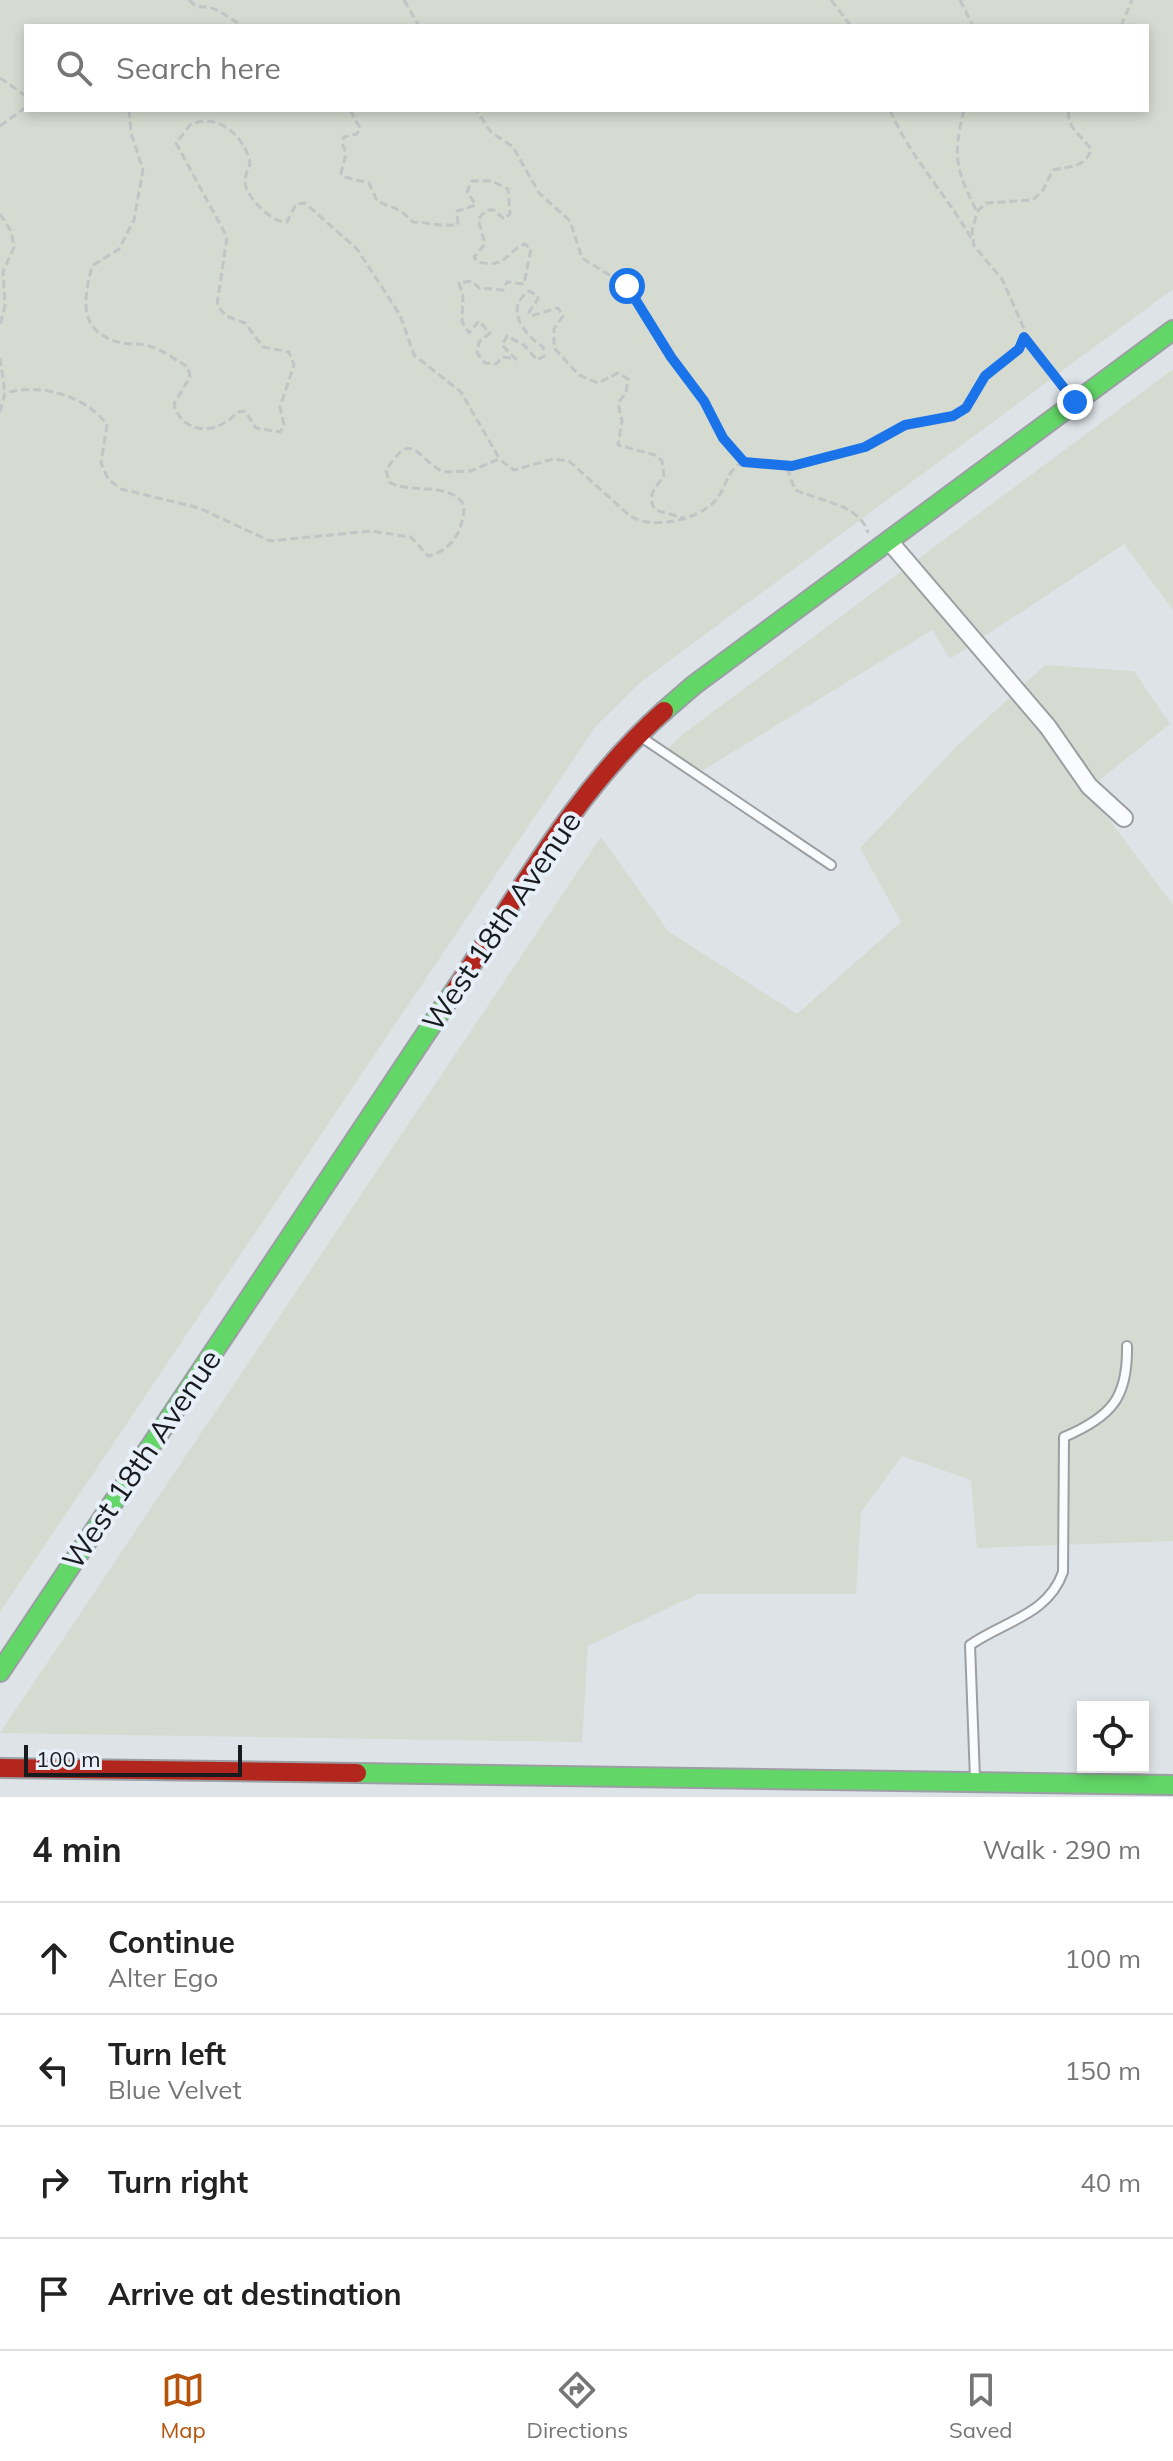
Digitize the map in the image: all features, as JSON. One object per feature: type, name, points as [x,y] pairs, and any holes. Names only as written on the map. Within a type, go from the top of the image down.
[{"type":"street","name":"West 18th Avenue","points":[[0,1672],[570,817],[637,733],[694,685],[1173,330]]},
{"type":"street","points":[[881,546],[1048,727],[1089,786],[1124,818]]},
{"type":"street","points":[[0,1768],[1173,1785]]},
{"type":"lane","points":[[637,733],[713,789],[831,865]]},
{"type":"lane","points":[[975,1783],[976,1739],[970,1645],[1036,1610],[1056,1593],[1063,1572],[1064,1437],[1090,1426],[1113,1407],[1123,1389],[1127,1346]]},
{"type":"path","points":[[189,0],[197,7],[211,6],[224,11],[241,24]]},
{"type":"path","points":[[404,0],[418,24]]},
{"type":"path","points":[[831,0],[849,24]]},
{"type":"path","points":[[960,0],[972,24]]},
{"type":"path","points":[[1122,24],[1132,0]]},
{"type":"path","points":[[0,78],[24,95]]},
{"type":"path","points":[[0,126],[24,108]]},
{"type":"path","points":[[129,112],[132,139],[143,170],[134,220],[119,249],[92,266],[85,311],[92,329],[119,343],[156,348],[188,367],[190,377],[174,404],[181,419],[195,427],[212,429],[229,423],[237,412],[245,411],[256,428],[280,432],[284,425],[280,407],[294,365],[289,352],[263,347],[245,323],[226,316],[217,305],[227,237],[176,143],[190,125],[212,121],[230,130],[246,152],[250,164],[244,180],[247,191],[276,221],[287,222],[296,204],[305,203],[350,242],[400,315],[414,355],[461,392],[499,459],[514,470],[553,459],[569,461],[637,520],[688,519],[715,502],[733,468],[744,462],[787,467],[865,447],[905,425],[960,413],[970,403],[985,376],[1019,349],[1024,337],[1023,325],[1002,279],[979,255],[947,197],[907,145],[891,112]]},
{"type":"path","points":[[351,112],[360,128],[357,134],[344,137],[342,142],[346,154],[341,173],[344,177],[363,178],[369,183],[377,201],[401,211],[413,222],[435,221],[450,227],[458,224],[457,211],[476,205],[467,192],[472,181],[492,181],[508,189],[510,214],[504,219],[494,210],[487,210],[478,219],[485,244],[474,257],[478,262],[492,266],[508,259],[525,244],[531,249],[527,278],[524,284],[507,282],[503,290],[479,288],[472,281],[459,283],[463,296],[462,322],[469,333],[479,321],[490,333],[479,342],[477,353],[485,363],[496,364],[503,357],[516,359],[502,345],[507,336],[525,346],[537,360],[544,356],[543,347],[519,324],[517,312],[522,296],[529,291],[537,295],[538,299],[529,312],[531,316],[558,308],[563,316],[554,329],[554,348],[579,375],[598,383],[618,373],[628,379],[626,393],[618,403],[622,421],[618,445],[655,455],[662,461],[664,477],[652,491],[650,502],[655,510],[688,519]]},
{"type":"path","points":[[477,112],[491,132],[513,147],[539,193],[570,221],[582,258],[627,286],[671,357],[704,401],[723,438],[744,462]]},
{"type":"path","points":[[963,112],[955,144],[956,165],[977,212],[972,240]]},
{"type":"path","points":[[977,212],[992,201],[1033,200],[1043,190],[1053,170],[1072,168],[1087,158],[1091,149],[1076,134],[1069,112]]},
{"type":"path","points":[[0,214],[11,231],[14,247],[3,272],[5,306],[0,325]]},
{"type":"path","points":[[1024,337],[1075,402]]},
{"type":"path","points":[[0,358],[5,393],[0,412]]},
{"type":"path","points":[[5,393],[26,389],[82,402],[107,425],[101,463],[114,485],[129,492],[207,511],[270,541],[371,531],[404,535],[415,541],[425,555],[436,555],[456,537],[464,505],[458,497],[446,491],[401,487],[389,482],[386,470],[397,453],[408,448],[417,449],[443,472],[471,471],[499,459]]},
{"type":"path","points":[[787,467],[790,483],[795,490],[853,511],[881,546]]},
{"type":"shaded area","points":[[0,0],[1173,0],[1173,289],[642,681],[595,727],[0,1612]]},
{"type":"shaded area","points":[[1173,369],[1173,610],[1124,544],[950,659],[932,630],[692,777],[660,756],[683,734]]},
{"type":"shaded area","points":[[1045,665],[1134,671],[1170,724],[1087,790],[1173,905],[1173,1541],[977,1548],[971,1480],[902,1456],[861,1512],[856,1594],[698,1594],[588,1646],[582,1742],[0,1733],[601,837],[668,931],[797,1014],[901,922],[860,848],[958,745]]},
{"type":"traffic: fast","points":[[664,711],[694,685],[1173,330]]},
{"type":"traffic: fast","points":[[0,1672],[455,990]]},
{"type":"traffic: fast","points":[[357,1773],[1173,1785]]},
{"type":"traffic: jam","points":[[455,990],[577,808],[633,741],[664,711]]},
{"type":"traffic: jam","points":[[0,1768],[357,1773]]},
{"type":"route","points":[[627,286],[671,357],[704,401],[723,438],[744,462],[782,468],[792,466],[819,456],[865,447],[905,425],[960,413],[970,403],[985,376],[1012,356],[1023,344],[1024,337],[1075,402]]}]
